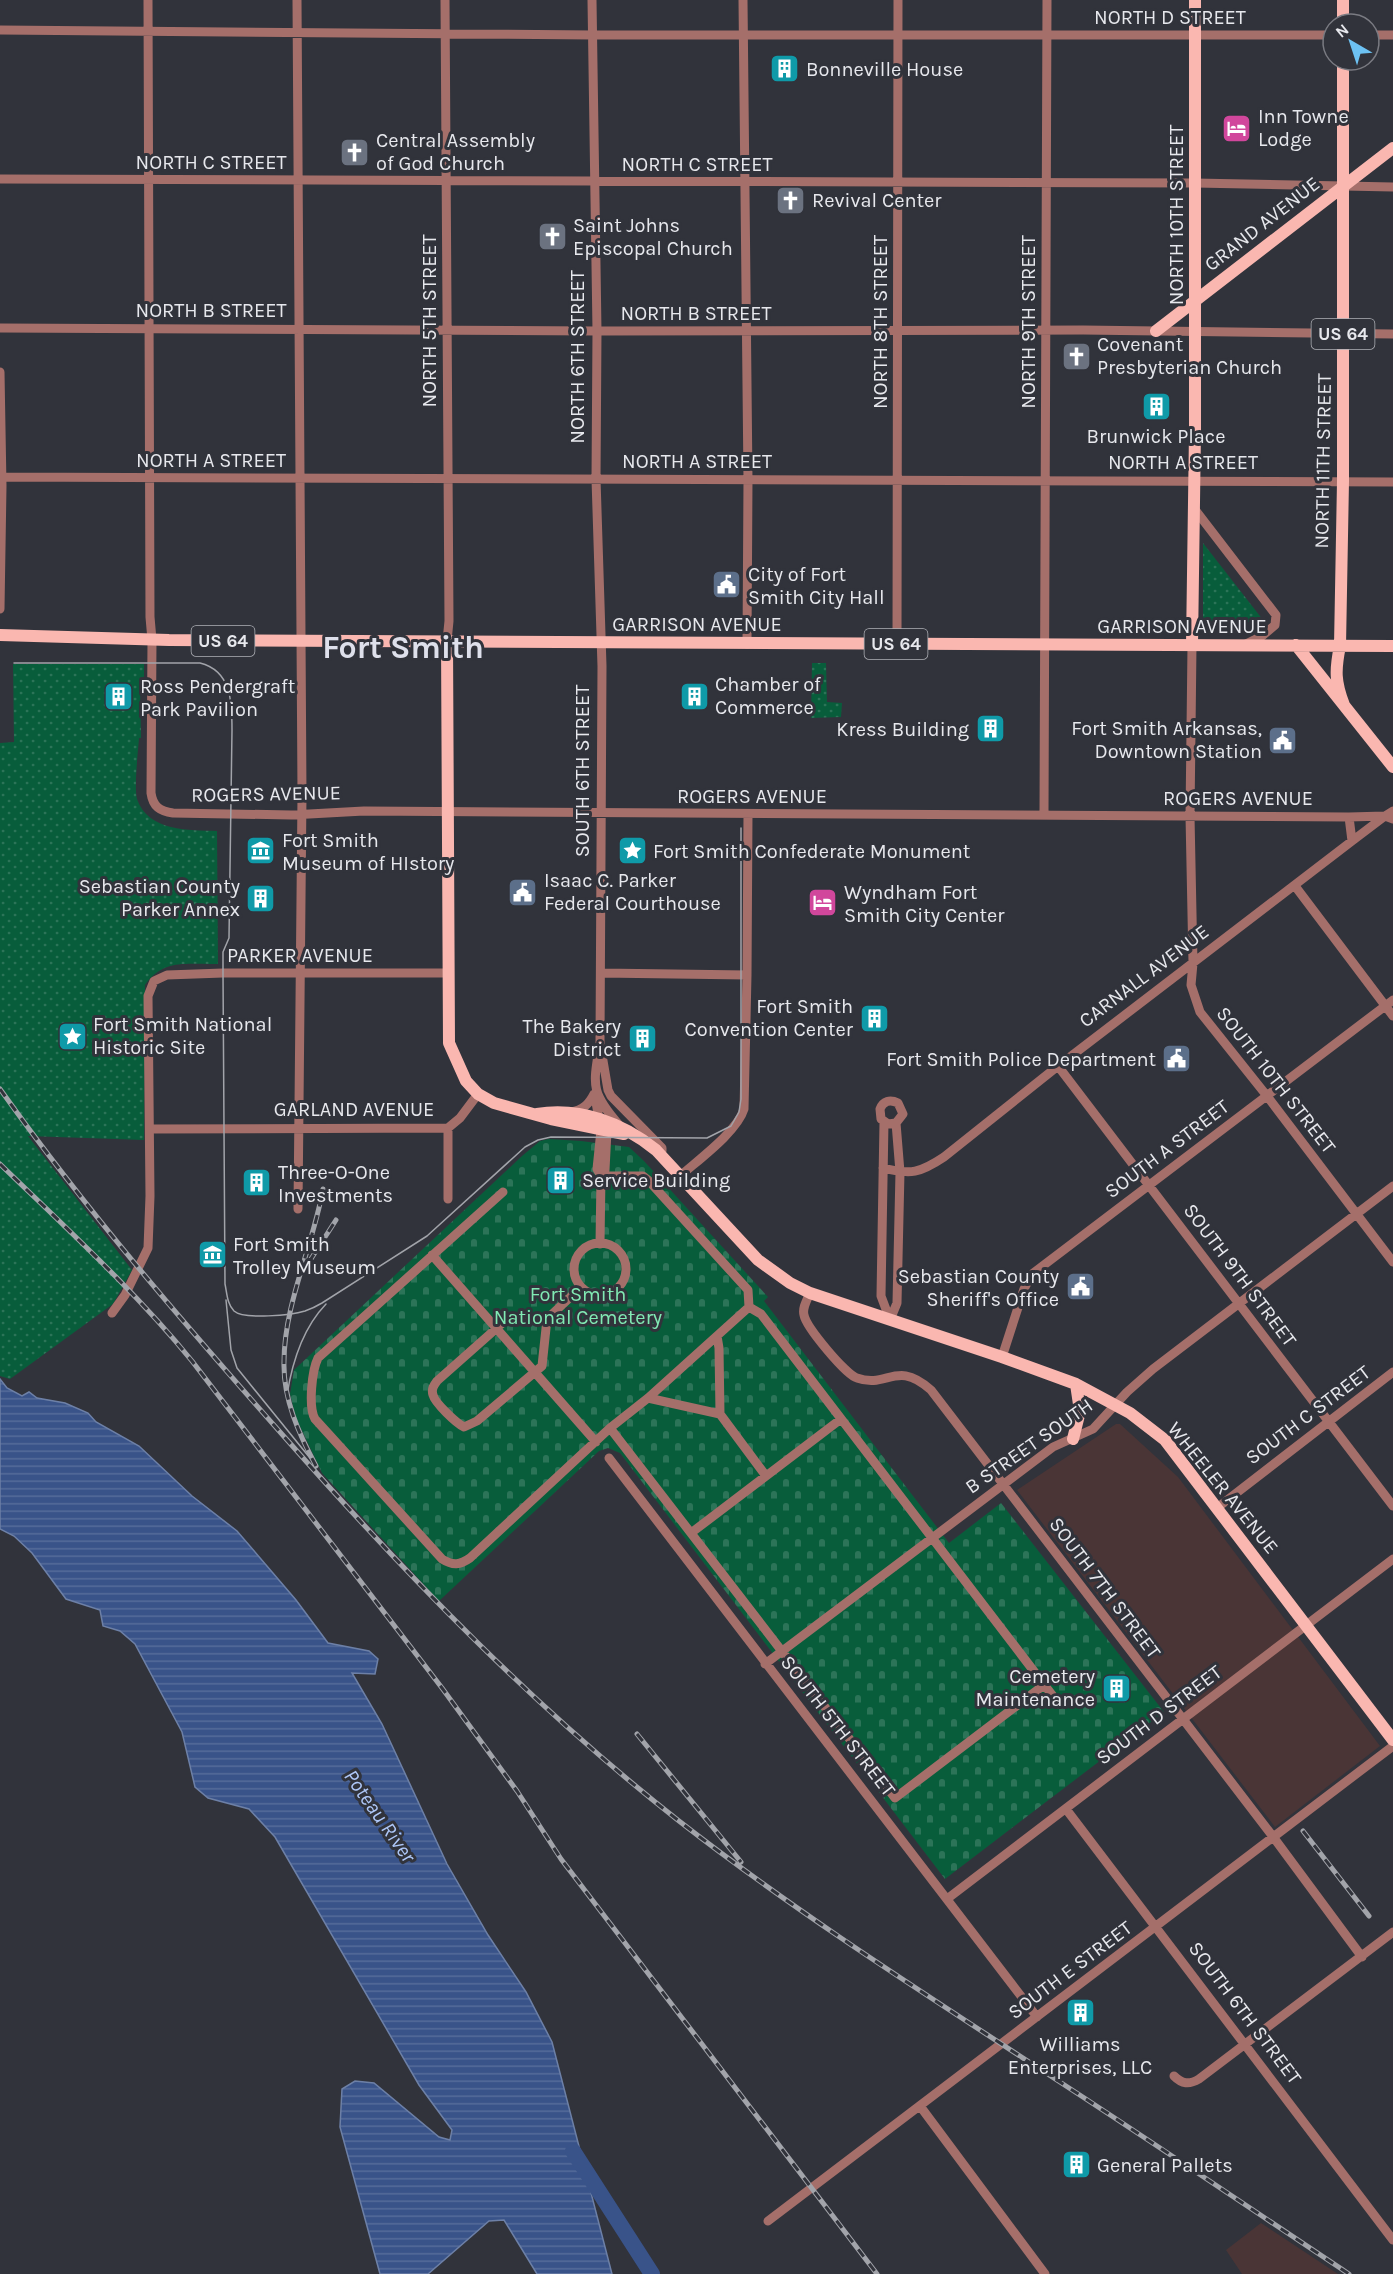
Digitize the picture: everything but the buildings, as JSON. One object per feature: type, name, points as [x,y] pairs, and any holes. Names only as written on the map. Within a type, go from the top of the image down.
[{"type":"main road","name":"NORTH 10TH STREET","points":[[1192,645],[1195,480],[1195,0]]},
{"type":"main road","name":"NORTH 11TH STREET","points":[[1343,72],[1342,481],[1340,646],[1336,682],[1344,705]]},
{"type":"main road","name":"GRAND AVENUE","points":[[1156,331],[1393,148]]},
{"type":"main road","name":"GARRISON AVENUE","points":[[0,635],[152,640],[1393,646]]},
{"type":"main road","points":[[447,641],[449,1043],[466,1081],[478,1094],[494,1103],[550,1119],[602,1127],[619,1125],[641,1138],[663,1159]]},
{"type":"main road","points":[[1296,645],[1393,767]]},
{"type":"main road","points":[[537,1114],[570,1112],[628,1136],[663,1159]]},
{"type":"main road","name":"SOUTH 6TH STREET","points":[[663,1159],[766,1267],[810,1293]]},
{"type":"main road","points":[[810,1293],[890,1320]]},
{"type":"main road","name":"WHEELER AVENUE","points":[[890,1320],[1076,1384],[1116,1404],[1165,1440],[1393,1740]]},
{"type":"main road","points":[[1073,1439],[1080,1411],[1076,1384]]},
{"type":"street","points":[[148,0],[150,617],[152,640]]},
{"type":"street","points":[[297,0],[301,641],[298,1209]]},
{"type":"street","name":"NORTH 5TH STREET","points":[[445,0],[449,621],[447,641]]},
{"type":"street","name":"NORTH 6TH STREET","points":[[592,0],[597,331],[596,478],[601,643]]},
{"type":"street","points":[[743,0],[747,644]]},
{"type":"street","name":"NORTH 8TH STREET","points":[[897,644],[898,0]]},
{"type":"street","name":"NORTH 9TH STREET","points":[[1044,645],[1047,0]]},
{"type":"street","name":"NORTH D STREET","points":[[0,30],[1321,35]]},
{"type":"street","name":"NORTH C STREET","points":[[0,178],[1195,183],[1393,187]]},
{"type":"street","name":"NORTH B STREET","points":[[0,327],[597,331],[1047,330],[1393,334]]},
{"type":"street","points":[[0,372],[0,609]]},
{"type":"street","name":"NORTH A STREET","points":[[1,477],[1393,482]]},
{"type":"street","points":[[1194,507],[1276,615],[1275,625],[1246,645]]},
{"type":"street","name":"ROGERS AVENUE","points":[[152,640],[151,793],[156,807],[165,812],[301,814],[448,811],[1349,817]]},
{"type":"street","name":"SOUTH 6TH STREET","points":[[600,1244],[601,1176],[597,1169],[602,1127],[596,1113],[596,1071],[600,1043],[601,974],[601,643]]},
{"type":"street","points":[[1044,645],[1044,815]]},
{"type":"street","name":"SOUTH 10TH STREET","points":[[1192,645],[1190,816],[1193,963],[1191,985],[1200,1012],[1393,1262]]},
{"type":"street","points":[[679,1177],[733,1128],[741,1116],[745,1098],[748,814]]},
{"type":"street","points":[[1352,841],[1349,817],[1390,816]]},
{"type":"street","name":"CARNALL AVENUE","points":[[883,1168],[900,1172],[915,1172],[929,1167],[1352,841],[1390,816]]},
{"type":"street","points":[[1294,886],[1389,1003],[1393,1016]]},
{"type":"street","name":"PARKER AVENUE","points":[[150,1129],[148,996],[154,981],[167,975],[300,972],[447,973]]},
{"type":"street","points":[[601,974],[747,975]]},
{"type":"street","name":"SOUTH A STREET","points":[[1002,1357],[1024,1289],[1032,1274],[1389,1003]]},
{"type":"street","name":"SOUTH 6TH STREET","points":[[600,1043],[611,1096],[662,1148],[663,1159]]},
{"type":"street","name":"SOUTH 9TH STREET","points":[[1058,1066],[1393,1506]]},
{"type":"street","points":[[570,1112],[584,1108],[596,1092]]},
{"type":"street","points":[[596,1092],[602,1106],[628,1136]]},
{"type":"street","name":"GARLAND AVENUE","points":[[150,1129],[448,1128],[460,1118],[478,1094]]},
{"type":"street","points":[[894,1101],[901,1105],[903,1114],[896,1124],[900,1172],[897,1303],[890,1320],[881,1296],[884,1122],[879,1113],[881,1106],[894,1101]]},
{"type":"street","points":[[884,1122],[896,1124]]},
{"type":"street","points":[[448,1128],[448,1199]]},
{"type":"street","points":[[112,1312],[125,1295],[148,1248],[150,1129]]},
{"type":"street","points":[[601,1176],[643,1176],[648,1179],[748,1290],[749,1307]]},
{"type":"street","name":"B STREET SOUTH","points":[[765,1664],[1053,1447],[1093,1429],[1130,1389],[1153,1369],[1393,1186]]},
{"type":"street","points":[[503,1192],[318,1358],[314,1365],[311,1414],[442,1558],[456,1565],[471,1558],[610,1428],[648,1398],[749,1307]]},
{"type":"street","points":[[600,1244],[609,1245],[619,1252],[626,1267],[624,1280],[619,1287],[606,1294],[592,1294],[581,1287],[574,1273],[576,1260],[586,1248],[600,1244]]},
{"type":"street","points":[[432,1255],[596,1442]]},
{"type":"street","points":[[547,1319],[508,1318],[437,1381],[432,1392],[434,1398],[458,1424],[464,1427],[471,1425],[542,1366],[547,1319],[581,1287]]},
{"type":"street","name":"SOUTH 7TH STREET","points":[[810,1293],[804,1309],[806,1321],[844,1370],[869,1381],[904,1375],[931,1390],[1274,1838],[1362,1957]]},
{"type":"street","points":[[749,1307],[761,1314],[1059,1704]]},
{"type":"street","points":[[717,1336],[720,1414],[766,1476]]},
{"type":"street","name":"SOUTH C STREET","points":[[1216,1508],[1393,1372]]},
{"type":"street","points":[[648,1398],[720,1414]]},
{"type":"street","points":[[691,1533],[841,1419]]},
{"type":"street","points":[[610,1428],[896,1798],[1044,1685]]},
{"type":"street","name":"SOUTH 5TH STREET","points":[[609,1458],[1037,2017]]},
{"type":"street","name":"SOUTH D STREET","points":[[947,1899],[1393,1559]]},
{"type":"street","name":"SOUTH E STREET","points":[[768,2221],[1393,1746]]},
{"type":"street","name":"SOUTH 6TH STREET","points":[[1066,1809],[1393,2240]]},
{"type":"street","points":[[1174,2076],[1185,2084],[1194,2082],[1393,1932]]},
{"type":"street","points":[[920,2106],[1045,2274]]},
{"type":"shaded area","points":[[1116,1424],[1120,1424],[1178,1477],[1380,1746],[1275,1827],[1017,1490]]},
{"type":"shaded area","points":[[1261,2223],[1338,2274],[1242,2274],[1226,2250]]},
{"type":"green space","points":[[1203,543],[1263,620],[1203,622]]},
{"type":"green space","points":[[812,663],[826,663],[827,702],[842,703],[841,717],[811,718]]},
{"type":"green space","name":"Fort Smith National Historic Site","points":[[13,664],[144,664],[144,679],[140,684],[141,738],[139,738],[137,799],[142,810],[150,818],[160,823],[183,829],[217,831],[218,964],[186,964],[168,967],[152,976],[145,985],[144,1140],[28,1136],[132,1270],[113,1304],[10,1379],[0,1376],[0,743],[14,742]]},
{"type":"green space","name":"Fort Smith National Cemetery","points":[[549,1139],[629,1147],[768,1297],[764,1301],[949,1543],[1001,1503],[1164,1712],[945,1879],[620,1453],[608,1448],[599,1451],[439,1601],[322,1473],[296,1418],[290,1394],[294,1370],[522,1156],[540,1141]]},
{"type":"water","points":[[0,1379],[7,1388],[22,1396],[29,1392],[37,1398],[65,1403],[88,1413],[96,1422],[139,1446],[192,1496],[237,1531],[296,1600],[328,1643],[369,1651],[378,1659],[375,1674],[352,1673],[382,1724],[447,1864],[488,1935],[526,1992],[552,2042],[612,2274],[537,2274],[504,2220],[489,2221],[428,2274],[380,2274],[340,2127],[342,2089],[355,2081],[374,2083],[439,2137],[450,2140],[452,2130],[419,2085],[275,1837],[249,1809],[208,1798],[195,1787],[182,1732],[135,1644],[120,1631],[103,1626],[100,1610],[66,1599],[32,1553],[14,1536],[0,1529]]},
{"type":"waterway","name":"Poteau River","points":[[573,2151],[652,2274]]},
{"type":"tram line","points":[[14,663],[200,663],[211,667],[218,673],[228,689],[232,730],[229,938],[223,952],[225,1284],[230,1305],[239,1314],[257,1316],[290,1314],[305,1311],[320,1304],[427,1236],[525,1147],[538,1140],[551,1137],[707,1138],[731,1126],[739,1112],[741,1099],[741,828]]},
{"type":"tram line","points":[[226,1300],[231,1350],[237,1368],[314,1463]]},
{"type":"tram line","points":[[287,1395],[300,1346],[311,1324],[326,1304]]},
{"type":"railway","points":[[0,1089],[103,1225],[176,1313],[288,1441],[427,1592],[574,1733],[679,1821],[768,1887],[906,1982],[1349,2274]]},
{"type":"railway","points":[[0,1164],[123,1284],[192,1361],[442,1688],[517,1791],[561,1859],[877,2274]]},
{"type":"railway","points":[[316,1466],[298,1429],[289,1403],[284,1362],[289,1319],[323,1189]]},
{"type":"railway","points":[[309,1262],[336,1220]]},
{"type":"railway","points":[[637,1734],[741,1862]]},
{"type":"railway","points":[[1303,1831],[1369,1916]]},
{"type":"place","name":"Bonneville House","points":[[785,69]]},
{"type":"place","name":"Inn Towne Lodge","points":[[1237,128]]},
{"type":"place","name":"Central Assembly of God Church","points":[[355,152]]},
{"type":"place","name":"Revival Center","points":[[791,200]]},
{"type":"place","name":"Saint Johns Episcopal Church","points":[[552,236]]},
{"type":"place","name":"Covenant Presbyterian Church","points":[[1076,356]]},
{"type":"place","name":"Brunwick Place","points":[[1156,406]]},
{"type":"place","name":"City of Fort Smith City Hall","points":[[727,585]]},
{"type":"place","name":"Chamber of Commerce","points":[[694,696]]},
{"type":"place","name":"Ross Pendergraft Park Pavilion","points":[[119,697]]},
{"type":"place","name":"Kress Building","points":[[990,729]]},
{"type":"place","name":"Fort Smith Arkansas, Downtown Station","points":[[1283,740]]},
{"type":"place","name":"Fort Smith Museum of HIstory","points":[[261,851]]},
{"type":"place","name":"Fort Smith Confederate Monument","points":[[632,851]]},
{"type":"place","name":"Isaac C. Parker Federal Courthouse","points":[[523,892]]},
{"type":"place","name":"Sebastian County Parker Annex","points":[[261,898]]},
{"type":"place","name":"Wyndham Fort Smith City Center","points":[[823,903]]},
{"type":"place","name":"Fort Smith Convention Center","points":[[874,1018]]},
{"type":"place","name":"Fort Smith National Historic Site","points":[[72,1036]]},
{"type":"place","name":"The Bakery District","points":[[642,1038]]},
{"type":"place","name":"Fort Smith Police Department","points":[[1177,1059]]},
{"type":"place","name":"Service Building","points":[[561,1180]]},
{"type":"place","name":"Three-O-One Investments","points":[[257,1183]]},
{"type":"place","name":"Fort Smith Trolley Museum","points":[[212,1255]]},
{"type":"place","name":"Sebastian County Sheriff's Office","points":[[1080,1287]]},
{"type":"place","name":"Cemetery Maintenance","points":[[1116,1688]]},
{"type":"place","name":"Williams Enterprises, LLC","points":[[1080,2013]]},
{"type":"place","name":"General Pallets","points":[[1076,2165]]},
{"type":"district","name":"Fort Smith","points":[[403,647]]}]
